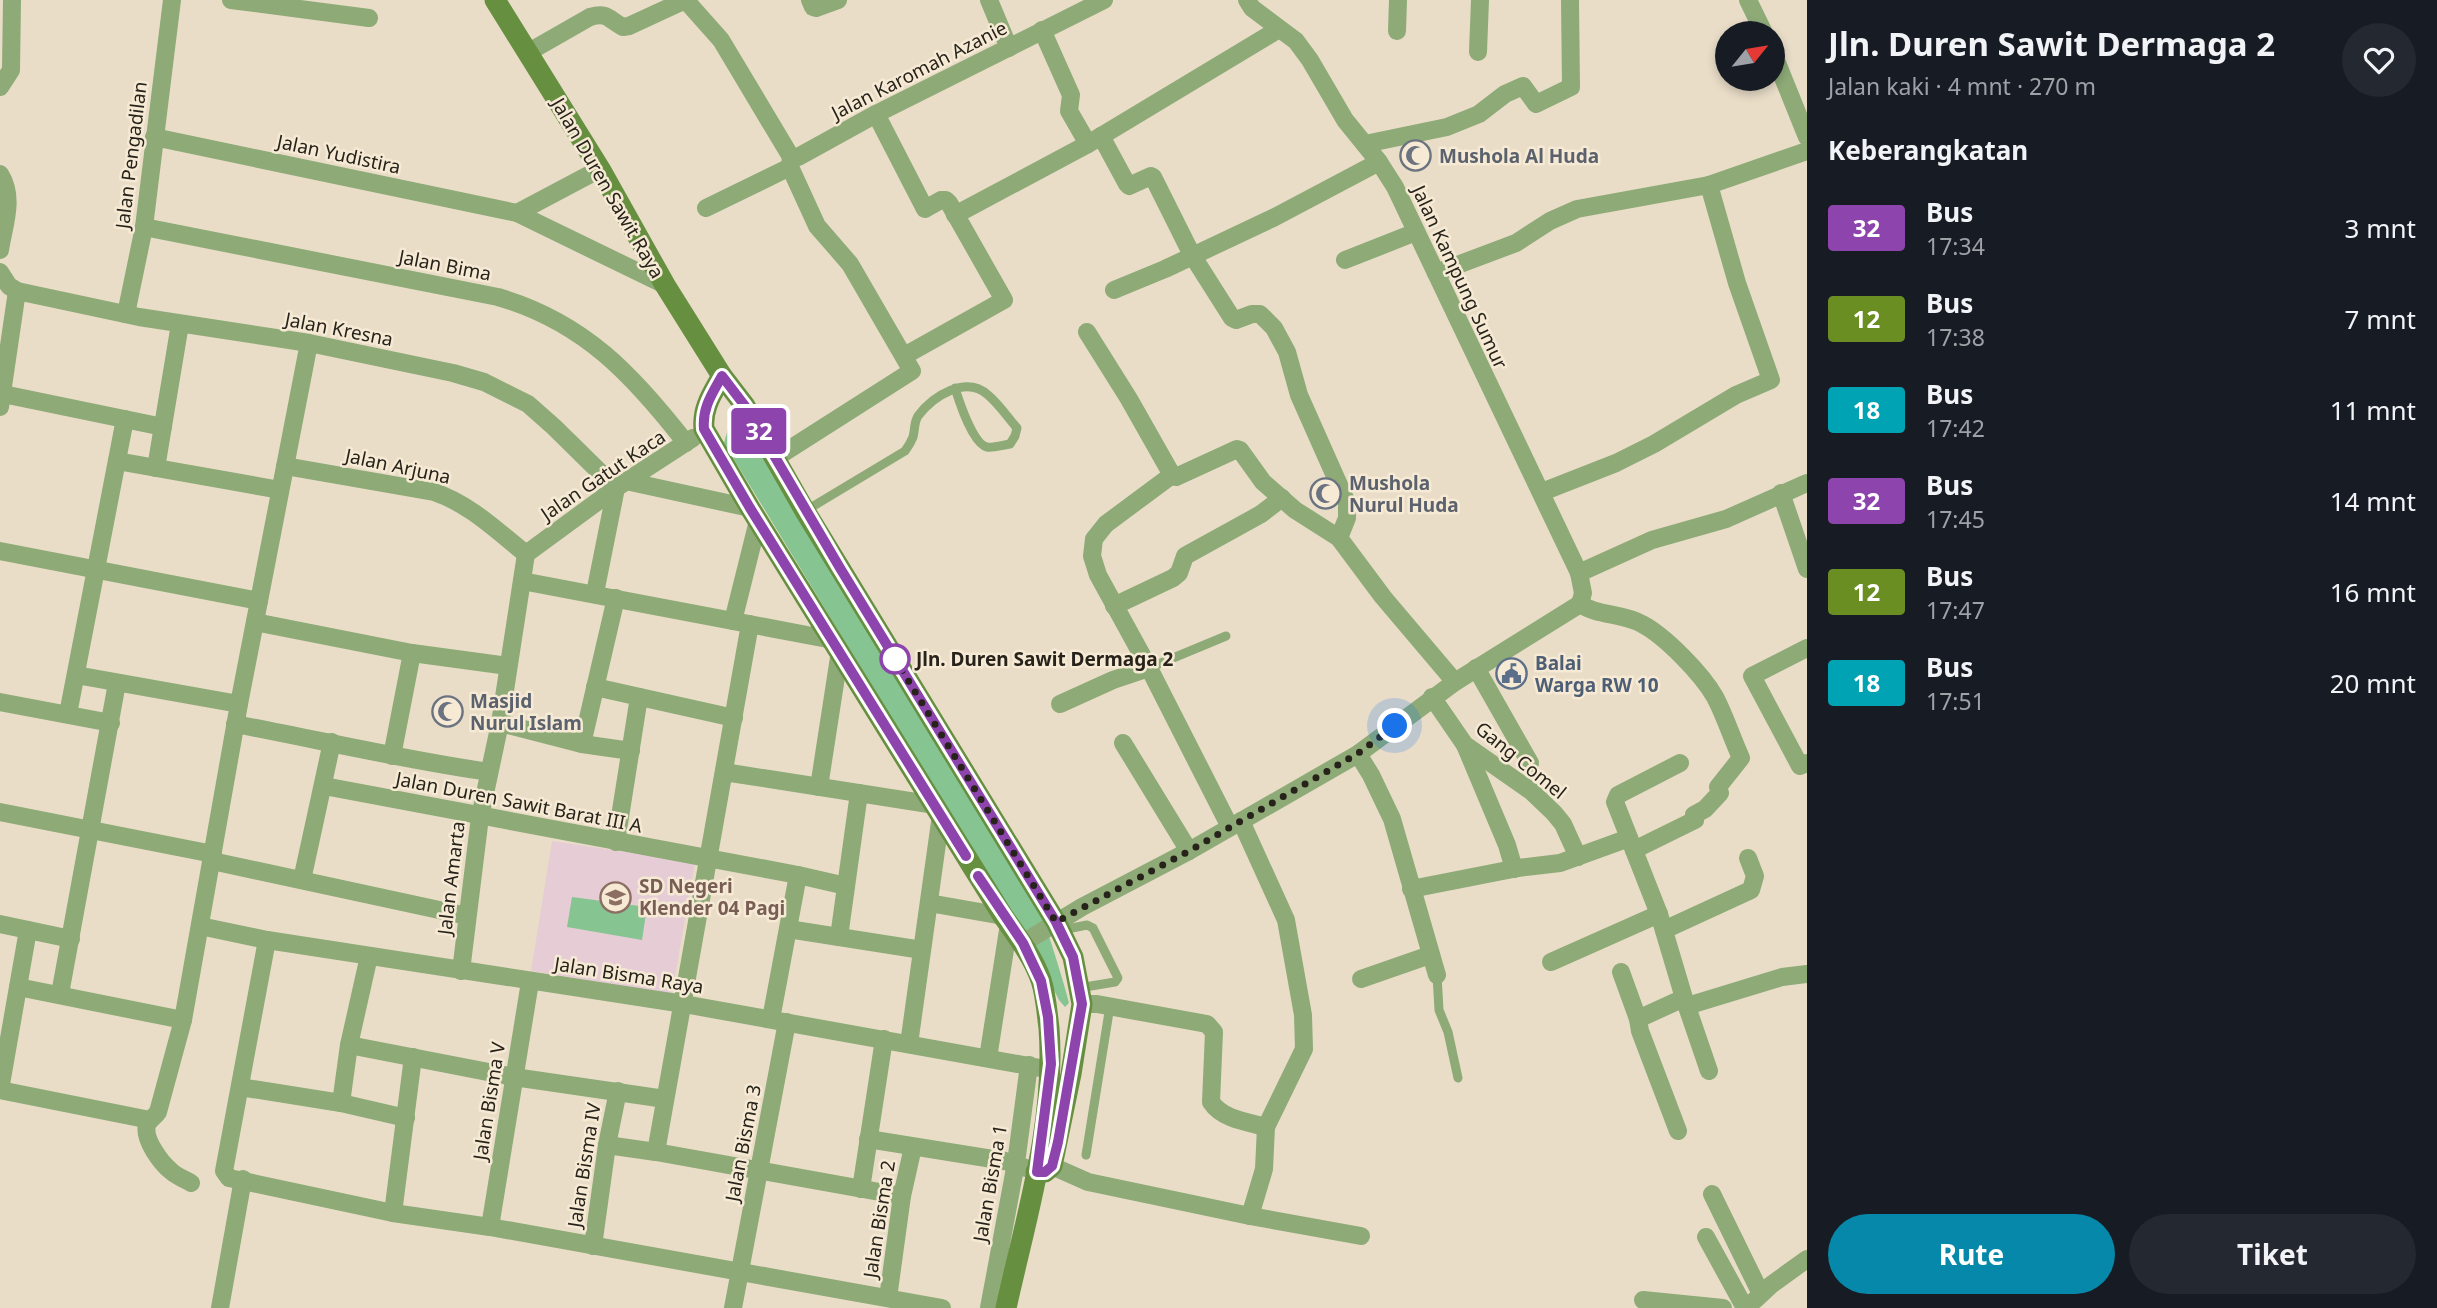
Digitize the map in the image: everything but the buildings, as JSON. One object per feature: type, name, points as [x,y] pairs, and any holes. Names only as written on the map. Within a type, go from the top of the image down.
[{"type":"street","points":[[0,87],[11,70],[12,0]]},
{"type":"street","name":"Jalan Pengadilan","points":[[126,314],[144,227],[172,0]]},
{"type":"street","points":[[230,0],[369,18]]},
{"type":"street","name":"Jalan Duren Sawit Raya","points":[[495,0],[600,169],[665,285],[722,376],[745,406],[805,511],[1058,926],[1073,957],[1080,996],[1071,1074],[1006,1308]]},
{"type":"street","points":[[810,0],[816,8],[838,0]]},
{"type":"street","points":[[989,0],[1009,48]]},
{"type":"street","name":"Jalan Karomah Azanie","points":[[706,208],[876,114],[1104,0]]},
{"type":"street","name":"Jalan Kampung Sumur","points":[[1247,0],[1252,8],[1296,41],[1354,134],[1379,162],[1395,187],[1579,573],[1583,593],[1580,604]]},
{"type":"street","points":[[1397,31],[1398,0]]},
{"type":"street","points":[[1478,52],[1480,0]]},
{"type":"street","points":[[1365,144],[1447,127],[1479,114],[1505,94],[1522,86],[1536,104],[1571,87],[1570,0]]},
{"type":"street","points":[[1748,0],[1758,21]]},
{"type":"street","points":[[527,53],[590,17],[607,15],[623,27],[629,26],[670,3],[683,1],[693,2],[721,40],[791,162],[817,226],[850,264],[911,368],[910,374],[774,459]]},
{"type":"street","points":[[955,215],[1095,140],[1279,29]]},
{"type":"street","points":[[1042,30],[1071,95],[1069,111],[1095,140],[1129,186],[1153,177],[1192,255],[1233,319],[1260,314],[1274,328],[1290,360],[1299,395],[1347,503],[1347,518],[1339,538]]},
{"type":"street","points":[[1785,82],[1807,137]]},
{"type":"street","points":[[876,114],[925,209],[946,200],[1004,300],[904,356]]},
{"type":"street","name":"Jalan Yudistira","points":[[154,137],[517,213],[665,285]]},
{"type":"street","points":[[1436,273],[1516,243],[1550,221],[1577,209],[1709,185],[1807,151]]},
{"type":"street","points":[[1114,290],[1273,218],[1379,162]]},
{"type":"street","points":[[517,213],[600,169]]},
{"type":"street","points":[[0,174],[7,187],[9,200],[0,250]]},
{"type":"street","points":[[1542,492],[1616,463],[1654,444],[1736,395],[1771,380],[1737,284],[1709,185]]},
{"type":"street","name":"Jalan Bima","points":[[144,227],[522,304],[552,317],[602,350],[649,396],[686,443]]},
{"type":"street","points":[[1345,260],[1416,232]]},
{"type":"street","points":[[0,272],[9,286],[17,291],[1,401],[163,426]]},
{"type":"street","name":"Jalan Kresna","points":[[17,291],[180,324],[309,343],[453,373],[503,391],[528,404],[621,485]]},
{"type":"street","points":[[156,468],[180,324]]},
{"type":"street","points":[[1087,332],[1172,475]]},
{"type":"street","points":[[191,1183],[173,1173],[164,1164],[146,1130],[150,1120],[158,1112],[183,1020],[235,724],[309,343]]},
{"type":"street","points":[[704,429],[705,408],[722,376]]},
{"type":"street","points":[[68,714],[125,419]]},
{"type":"street","name":"Jalan Duren Sawit Raya","points":[[704,429],[754,515],[1006,920],[1023,943],[1041,981],[1048,1017],[1051,1070],[1044,1169]]},
{"type":"street","name":"Jalan Gatut Kaca","points":[[526,554],[704,429]]},
{"type":"street","points":[[1250,1216],[1264,1168],[1266,1127],[1304,1049],[1303,1015],[1286,920],[1098,575],[1092,556],[1094,539],[1106,524],[1172,475],[1175,477],[1237,449],[1244,454],[1263,482],[1296,510],[1339,538],[1383,597],[1455,681]]},
{"type":"street","points":[[117,461],[280,490]]},
{"type":"street","name":"Jalan Arjuna","points":[[285,466],[434,492],[452,498],[474,512],[526,554]]},
{"type":"street","points":[[1579,573],[1652,540],[1726,519],[1807,483]]},
{"type":"street","points":[[596,593],[621,485],[754,515],[741,622],[734,718],[656,1152]]},
{"type":"street","points":[[1782,493],[1807,569]]},
{"type":"street","points":[[1114,606],[1173,578],[1179,573],[1185,556],[1261,514],[1282,498]]},
{"type":"street","points":[[0,551],[259,601]]},
{"type":"street","name":"Jalan Amarta","points":[[461,971],[480,817],[500,723],[526,554]]},
{"type":"street","points":[[522,581],[741,622],[836,645],[819,787]]},
{"type":"street","points":[[582,744],[616,598]]},
{"type":"street","points":[[1023,943],[1058,926],[1357,754],[1455,681],[1580,604],[1587,609],[1629,618],[1698,675],[1715,697],[1745,765],[1718,787],[1720,793],[1705,809],[1694,815],[1695,820],[1632,844],[1560,863],[1411,889]]},
{"type":"street","points":[[255,622],[412,653],[508,666]]},
{"type":"street","points":[[1807,648],[1752,676],[1800,766],[1807,763]]},
{"type":"street","points":[[392,756],[412,653]]},
{"type":"street","points":[[1060,704],[1113,680],[1149,668]]},
{"type":"street","points":[[1476,668],[1530,763]]},
{"type":"street","points":[[76,675],[239,704]]},
{"type":"street","points":[[60,994],[117,682]]},
{"type":"street","points":[[595,687],[734,718]]},
{"type":"street","points":[[616,842],[639,697]]},
{"type":"street","name":"Gang Comel","points":[[1432,697],[1465,745],[1531,791],[1554,813],[1563,824],[1578,857]]},
{"type":"street","points":[[0,702],[111,723]]},
{"type":"street","points":[[500,723],[582,744],[631,751]]},
{"type":"street","points":[[235,724],[392,756],[489,772]]},
{"type":"street","points":[[302,880],[332,742]]},
{"type":"street","points":[[1123,743],[1189,851]]},
{"type":"street","points":[[1465,745],[1507,845],[1514,869]]},
{"type":"street","points":[[1357,754],[1371,775],[1392,819],[1437,975]]},
{"type":"street","points":[[1680,763],[1618,795],[1615,802],[1661,922],[1709,1070]]},
{"type":"street","points":[[724,772],[859,793],[938,811],[929,903],[909,1044]]},
{"type":"street","name":"Jalan Duren Sawit Barat III A","points":[[324,786],[846,886]]},
{"type":"street","points":[[839,937],[859,793]]},
{"type":"street","points":[[0,812],[91,830],[467,916]]},
{"type":"street","points":[[1551,962],[1751,890],[1755,876],[1748,858]]},
{"type":"street","name":"Jalan Bisma 3","points":[[733,1308],[759,1171],[788,929],[798,875]]},
{"type":"street","points":[[929,903],[1006,920],[988,1058]]},
{"type":"street","points":[[0,924],[71,939]]},
{"type":"street","name":"Jalan Bisma Raya","points":[[200,926],[267,940],[684,1004],[1051,1070]]},
{"type":"street","points":[[788,929],[922,950]]},
{"type":"street","points":[[29,930],[0,1090],[150,1120]]},
{"type":"street","points":[[267,940],[224,1171],[236,1179],[393,1213],[490,1227],[942,1308]]},
{"type":"street","points":[[1360,979],[1430,955]]},
{"type":"street","points":[[341,1103],[349,1045],[369,956]]},
{"type":"street","points":[[1621,972],[1678,1131]]},
{"type":"street","points":[[1638,1020],[1686,1002],[1782,977],[1807,974]]},
{"type":"street","name":"Jalan Bisma V","points":[[490,1227],[530,982]]},
{"type":"street","points":[[18,987],[183,1020]]},
{"type":"street","points":[[1080,996],[1110,1006],[1208,1024],[1214,1032],[1211,1102],[1217,1111],[1266,1127]]},
{"type":"street","name":"Jalan Bisma 2","points":[[861,1188],[884,1039]]},
{"type":"street","points":[[349,1045],[514,1077],[665,1099]]},
{"type":"street","points":[[393,1213],[413,1057]]},
{"type":"street","name":"Jalan Bisma 1","points":[[989,1308],[1016,1163],[1029,1065]]},
{"type":"street","points":[[240,1087],[341,1103],[406,1118]]},
{"type":"street","name":"Jalan Bisma IV","points":[[593,1246],[607,1145],[618,1091]]},
{"type":"street","points":[[869,1139],[1016,1163],[1088,1182],[1361,1236]]},
{"type":"street","points":[[607,1145],[902,1196]]},
{"type":"street","name":"Jalan Bisma 2","points":[[888,1298],[902,1196],[913,1147]]},
{"type":"street","points":[[220,1308],[236,1179]]},
{"type":"street","points":[[1713,1194],[1761,1294]]},
{"type":"street","points":[[1706,1237],[1747,1308],[1807,1259]]},
{"type":"street","points":[[1643,1300],[1723,1308]]},
{"type":"lane","points":[[805,511],[905,451],[913,438],[916,418],[933,401],[955,388],[981,390],[989,396],[1017,428],[1010,444],[988,447],[980,444],[962,409],[955,388]]},
{"type":"lane","points":[[1149,668],[1227,636]]},
{"type":"lane","points":[[1058,926],[1087,925],[1093,928],[1118,978],[1115,982],[1080,996]]},
{"type":"lane","points":[[1437,975],[1439,1010],[1448,1031],[1458,1078]]},
{"type":"lane","points":[[1086,1155],[1110,1006]]},
{"type":"shaded area","name":"SD Negeri Klender 04 Pagi","points":[[552,841],[695,862],[672,994],[531,971]]},
{"type":"green space","points":[[734,408],[1037,899],[1069,1003],[1065,1007],[724,443]]},
{"type":"green space","points":[[572,897],[647,907],[642,940],[567,927]]},
{"type":"bus line","name":"32","points":[[966,856],[750,508],[704,429],[705,408],[722,376],[745,406],[774,459],[1056,922],[1073,957],[1082,1004],[1058,1142],[1052,1166],[1045,1172],[1037,1172],[1051,1064],[1048,1017],[1041,981],[1023,943],[978,876]]},
{"type":"place","name":"Mushola Al Huda","points":[[1416,156]]},
{"type":"place","name":"Mushola Nurul Huda","points":[[1326,494]]},
{"type":"place","name":"Jln. Duren Sawit Dermaga 2","points":[[895,659]]},
{"type":"place","name":"Balai Warga RW 10","points":[[1512,674]]},
{"type":"place","name":"Masjid Nurul Islam","points":[[447,712]]},
{"type":"place","name":"SD Negeri Klender 04 Pagi","points":[[616,897]]},
{"type":"route","points":[[895,659],[892,654],[1056,922],[1189,851],[1357,754],[1395,726]]}]
